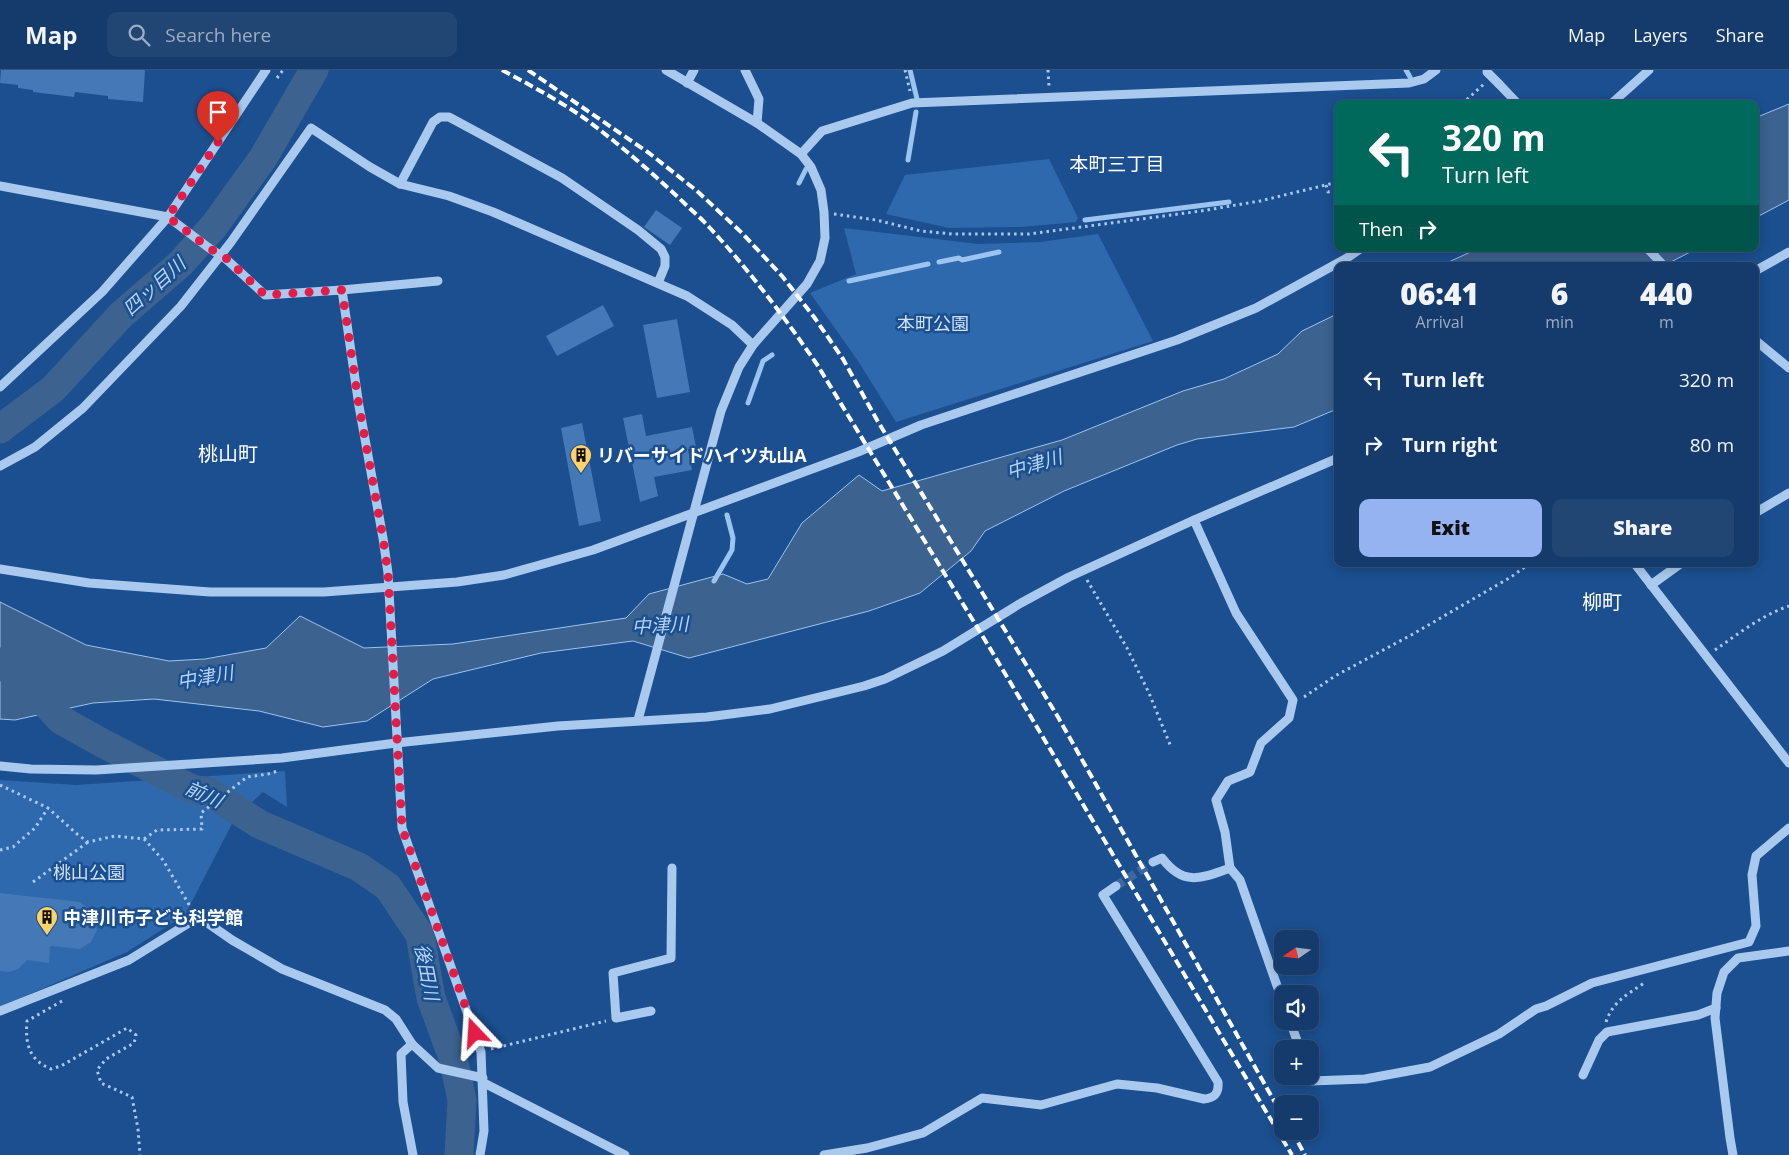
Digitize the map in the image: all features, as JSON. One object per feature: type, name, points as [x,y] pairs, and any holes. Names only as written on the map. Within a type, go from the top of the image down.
[{"type":"street","points":[[0,387],[102,292],[172,220],[266,70]]},
{"type":"street","points":[[638,720],[721,411],[738,367],[753,345],[807,284],[820,262],[825,238],[821,190],[811,167],[801,154],[758,123],[666,70]]},
{"type":"street","points":[[687,83],[694,70]]},
{"type":"street","points":[[744,70],[759,99],[758,123]]},
{"type":"street","points":[[801,154],[822,131],[912,103],[1409,83],[1424,79],[1436,70]]},
{"type":"street","points":[[1615,100],[1649,70]]},
{"type":"street","points":[[1487,74],[1514,100]]},
{"type":"street","points":[[400,184],[433,122],[440,117],[449,117],[562,178],[638,230],[661,249],[665,257],[665,266],[658,283]]},
{"type":"street","points":[[0,466],[35,447],[83,408],[181,306],[221,255],[311,128],[370,167],[400,184],[449,196],[493,212],[687,296],[732,325],[753,345]]},
{"type":"street","points":[[0,186],[172,220],[221,255],[265,295],[438,281]]},
{"type":"street","points":[[1341,262],[1356,252]]},
{"type":"street","points":[[1651,252],[1660,262]]},
{"type":"street","points":[[1759,269],[1789,252]]},
{"type":"street","points":[[0,569],[89,583],[210,592],[324,592],[457,582],[504,575],[592,550],[858,452],[921,425],[1177,340],[1256,308],[1334,266]]},
{"type":"street","points":[[342,290],[359,406],[383,538],[389,587],[402,828],[481,1052],[480,1079],[486,1155]]},
{"type":"street","points":[[1759,343],[1789,368]]},
{"type":"street","points":[[0,766],[96,770],[282,758],[396,743],[558,726],[708,717],[770,709],[864,686],[884,679],[944,651],[1021,604],[1082,571],[1334,460]]},
{"type":"street","points":[[1759,511],[1789,493]]},
{"type":"street","points":[[1194,520],[1236,613],[1293,700],[1289,718],[1261,742],[1250,772],[1228,781],[1216,800],[1225,832],[1230,868],[1240,880],[1277,985]]},
{"type":"street","points":[[1637,567],[1789,763]]},
{"type":"street","points":[[1651,585],[1676,567]]},
{"type":"street","points":[[1319,1081],[1365,1079],[1430,1067],[1499,1034],[1536,1009],[1592,983],[1749,942],[1756,926],[1752,875],[1756,856],[1789,828]]},
{"type":"street","points":[[1153,862],[1162,858],[1179,875],[1189,877],[1210,875],[1230,868]]},
{"type":"street","points":[[652,1011],[616,1018],[613,973],[671,958],[672,868]]},
{"type":"street","points":[[824,1155],[867,1148],[923,1134],[982,1098],[1041,1105],[1117,1084],[1158,1088],[1204,1099],[1215,1095],[1218,1090],[1218,1082],[1103,896],[1116,886]]},
{"type":"street","points":[[0,1011],[129,960],[197,918],[282,969],[384,1010],[396,1019],[412,1044],[438,1068],[480,1079],[625,1155]]},
{"type":"street","points":[[1733,1155],[1715,1018],[1717,993],[1724,972],[1738,958],[1789,951]]},
{"type":"street","points":[[1583,1075],[1598,1040],[1607,1032],[1698,1015],[1716,1008]]},
{"type":"street","points":[[412,1044],[401,1054],[403,1102],[413,1155]]},
{"type":"street","points":[[480,1155],[484,1131]]},
{"type":"path","points":[[905,70],[912,103]]},
{"type":"path","points":[[1048,70],[1050,97]]},
{"type":"path","points":[[1465,100],[1487,74]]},
{"type":"path","points":[[824,212],[876,220],[921,231],[952,234],[1029,234],[1201,211],[1334,183]]},
{"type":"path","points":[[1326,185],[1328,192],[1334,190]]},
{"type":"path","points":[[1292,706],[1335,676],[1412,634],[1511,577],[1525,567]]},
{"type":"path","points":[[1082,571],[1127,648],[1149,693],[1171,747]]},
{"type":"path","points":[[1706,656],[1761,619],[1789,606]]},
{"type":"path","points":[[33,882],[88,842],[115,836],[144,838],[157,830],[202,829],[201,813],[247,777]]},
{"type":"path","points":[[0,785],[48,808],[88,842]]},
{"type":"path","points":[[0,850],[13,848],[35,828],[48,808]]},
{"type":"path","points":[[144,838],[163,860],[197,918]]},
{"type":"path","points":[[1610,1032],[1606,1022],[1610,1010],[1650,978]]},
{"type":"path","points":[[63,1000],[27,1022],[28,1049],[41,1064],[51,1069],[61,1066],[127,1028],[136,1035],[134,1043],[106,1059],[98,1070],[101,1082],[132,1097],[138,1129],[140,1155]]},
{"type":"path","points":[[481,1052],[616,1018]]},
{"type":"green space","points":[[1049,159],[1078,218],[1076,222],[1021,227],[949,228],[886,214],[905,175]]},
{"type":"green space","name":"本町公園","points":[[844,228],[978,244],[1040,242],[1098,234],[1153,341],[896,422],[858,361],[810,293],[856,274]]},
{"type":"green space","name":"桃山公園","points":[[285,771],[287,807],[263,792],[235,818],[185,915],[127,952],[0,1007],[0,780],[76,785]]},
{"type":"water","points":[[1789,104],[1789,200],[1759,216],[1759,116]]},
{"type":"water","points":[[1470,252],[1690,252],[1671,262],[1449,262]]},
{"type":"water","name":"中津川","points":[[1334,315],[1334,410],[1294,427],[1197,439],[1177,445],[1064,491],[985,531],[971,551],[920,593],[869,611],[689,658],[633,641],[541,653],[433,679],[367,721],[323,727],[259,711],[154,699],[93,703],[15,720],[0,719],[0,602],[86,645],[169,661],[205,659],[266,648],[300,616],[364,648],[453,644],[626,618],[649,594],[723,574],[747,584],[768,579],[802,523],[859,475],[882,491],[1062,440],[1183,391],[1224,379],[1278,354],[1302,331]]},
{"type":"building","points":[[1,70],[145,70],[143,102],[108,99],[108,96],[75,92],[74,97],[33,92],[33,90],[18,88],[18,85],[0,83]]},
{"type":"building","points":[[656,210],[682,228],[670,245],[644,227]]},
{"type":"building","points":[[603,305],[614,326],[557,356],[546,336]]},
{"type":"building","points":[[677,319],[690,392],[657,398],[643,325]]},
{"type":"building","points":[[642,414],[646,436],[692,427],[696,447],[688,449],[692,470],[654,477],[658,496],[640,502],[623,418]]},
{"type":"building","name":"リバーサイドハイツ丸山A","points":[[582,423],[601,521],[579,526],[561,428]]},
{"type":"building","name":"中津川市子ども科学館","points":[[0,893],[80,902],[93,913],[97,930],[91,942],[80,949],[50,946],[49,963],[27,960],[18,969],[9,972],[0,971]]},
{"type":"waterway","name":"四ッ目川","points":[[0,429],[53,389],[121,315],[181,263],[214,226],[263,158],[314,70]]},
{"type":"waterway","points":[[910,70],[917,99]]},
{"type":"waterway","points":[[1406,70],[1410,77]]},
{"type":"waterway","points":[[908,160],[916,112]]},
{"type":"waterway","points":[[799,183],[806,169]]},
{"type":"waterway","points":[[1085,220],[1229,202]]},
{"type":"waterway","points":[[939,262],[959,258],[962,260],[999,252]]},
{"type":"waterway","points":[[849,281],[928,264]]},
{"type":"waterway","points":[[748,403],[763,361],[772,355]]},
{"type":"waterway","points":[[714,581],[732,550],[733,538],[727,515]]},
{"type":"waterway","name":"前川","points":[[0,662],[32,689],[61,720],[192,789],[209,792],[259,824],[359,867],[388,887],[420,935],[431,998],[453,1058],[462,1100],[459,1155]]},
{"type":"tunnel","points":[[1116,886],[1153,862]]},
{"type":"railway","points":[[502,70],[584,118],[657,178],[725,244],[793,330],[818,366],[988,645],[1292,1155]]},
{"type":"railway","points":[[528,70],[649,153],[697,191],[742,233],[782,276],[814,317],[843,359],[877,420],[1058,717],[1274,1101]]},
{"type":"railway","points":[[1297,1140],[1305,1155]]},
{"type":"place","name":"リバーサイドハイツ丸山A","points":[[581,474]]},
{"type":"place","name":"中津川市子ども科学館","points":[[47,936]]},
{"type":"district","name":"本町三丁目","points":[[1117,164]]},
{"type":"district","name":"桃山町","points":[[228,453]]},
{"type":"district","name":"柳町","points":[[1602,601]]},
{"type":"route","points":[[218,142],[168,217],[209,248],[226,258],[265,295],[342,290],[359,406],[388,573],[402,828],[475,1033]]},
{"type":"water label","name":"後田川","points":[[427,972]]}]
